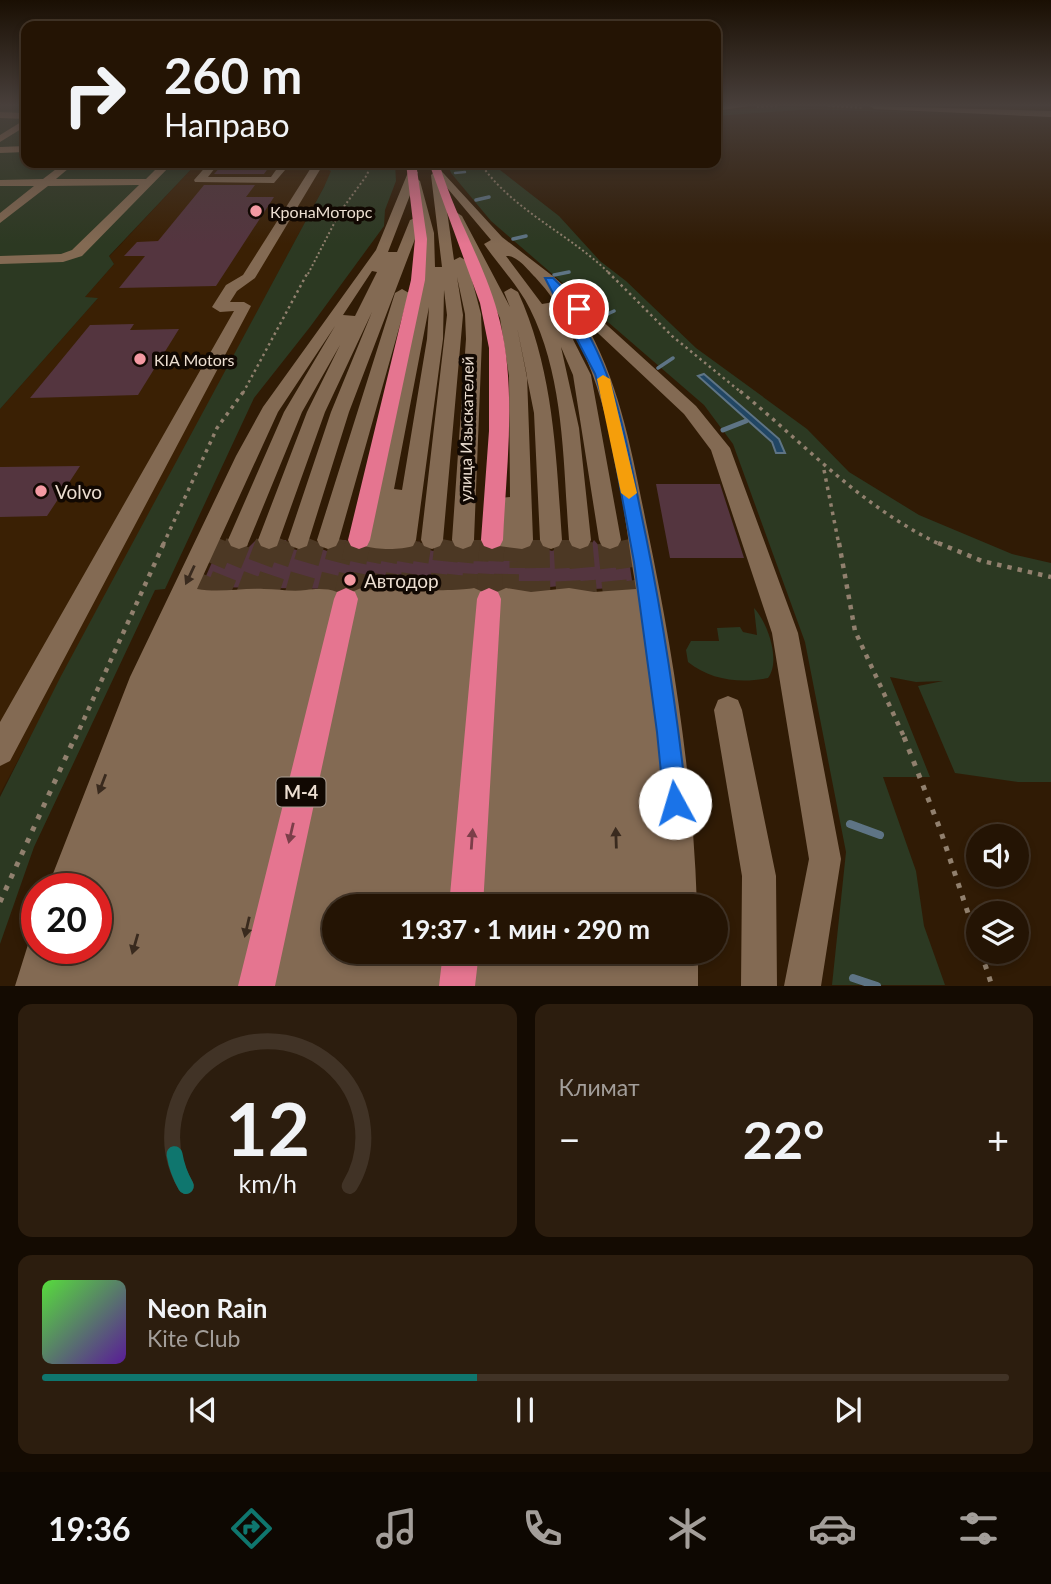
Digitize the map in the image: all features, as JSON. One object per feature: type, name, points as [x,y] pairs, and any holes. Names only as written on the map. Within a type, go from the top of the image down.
[{"type":"highway","points":[[412,168],[417,218]]},
{"type":"highway","points":[[435,168],[441,199],[480,246]]},
{"type":"highway","points":[[417,599],[464,894]]},
{"type":"highway","name":"М-4","points":[[256,985],[417,599]]},
{"type":"highway","points":[[457,985],[460,964]]},
{"type":"street","points":[[0,219],[64,168]]},
{"type":"street","points":[[0,260],[63,258],[78,253],[163,168]]},
{"type":"street","points":[[210,168],[199,180],[275,180],[295,168]]},
{"type":"street","points":[[0,751],[244,306],[220,307],[231,288],[248,278],[300,168]]},
{"type":"street","points":[[412,168],[420,198],[434,227],[375,413],[447,540]]},
{"type":"street","points":[[378,253],[281,411],[238,540],[408,213],[412,168]]},
{"type":"street","points":[[435,168],[467,217],[500,284],[515,318],[529,376],[447,540]]},
{"type":"street","points":[[0,184],[150,182]]},
{"type":"street","points":[[441,199],[514,284],[533,318],[549,376],[447,540]]},
{"type":"street","points":[[441,199],[426,253],[351,412],[447,540]]},
{"type":"street","points":[[417,218],[432,291],[450,339],[447,540]]},
{"type":"street","points":[[70,873],[140,686],[246,456],[269,411],[378,253],[397,230]]},
{"type":"street","points":[[397,230],[382,281],[316,412],[447,540]]},
{"type":"street","points":[[447,540],[506,377],[500,318],[486,284],[480,246]]},
{"type":"street","points":[[447,540],[582,429],[567,364],[550,318],[530,284],[480,246]]},
{"type":"street","points":[[447,540],[592,375],[567,318],[544,283],[480,246]]},
{"type":"street","points":[[447,540],[450,339],[477,298],[480,246]]},
{"type":"street","points":[[480,246],[549,280],[690,410],[720,448],[785,633],[825,859],[802,985]]},
{"type":"street","points":[[426,253],[463,314],[450,339],[447,540]]},
{"type":"street","points":[[426,253],[328,412],[447,540]]},
{"type":"street","points":[[0,275],[17,260]]},
{"type":"street","points":[[549,280],[574,318],[602,374],[617,429],[643,562],[668,732],[680,851],[680,894]]},
{"type":"street","points":[[447,540],[450,339]]},
{"type":"street","points":[[92,873],[120,792],[417,599]]},
{"type":"street","points":[[342,894],[417,599]]},
{"type":"street","points":[[361,894],[417,599]]},
{"type":"street","points":[[381,894],[417,599]]},
{"type":"street","points":[[401,894],[417,599]]},
{"type":"street","points":[[417,599],[420,894]]},
{"type":"street","points":[[417,599],[440,894]]},
{"type":"street","points":[[417,599],[485,894]]},
{"type":"street","points":[[417,599],[514,849],[510,894]]},
{"type":"street","points":[[417,599],[524,894]]},
{"type":"street","points":[[417,599],[555,848],[553,894]]},
{"type":"street","points":[[417,599],[576,848],[574,894]]},
{"type":"street","points":[[417,599],[593,744],[593,894]]},
{"type":"street","points":[[417,599],[617,846],[615,894]]},
{"type":"street","points":[[417,599],[637,847],[636,894]]},
{"type":"street","points":[[417,599],[649,732],[657,850],[656,894]]},
{"type":"street","points":[[112,876],[138,793],[417,599]]},
{"type":"street","points":[[100,985],[159,793],[417,599]]},
{"type":"street","points":[[123,985],[179,792],[417,599]]},
{"type":"street","points":[[145,985],[197,792],[417,599]]},
{"type":"street","points":[[168,985],[220,792],[417,599]]},
{"type":"street","points":[[191,985],[239,792],[417,599]]},
{"type":"street","points":[[212,985],[417,599]]},
{"type":"street","points":[[234,985],[417,599]]},
{"type":"street","points":[[282,985],[417,599]]},
{"type":"street","points":[[303,985],[417,599]]},
{"type":"street","points":[[728,710],[759,876],[759,985]]},
{"type":"street","points":[[33,985],[39,964]]},
{"type":"street","points":[[53,985],[60,964]]},
{"type":"street","points":[[78,985],[84,964]]},
{"type":"street","points":[[324,985],[328,964]]},
{"type":"street","points":[[346,985],[350,964]]},
{"type":"street","points":[[369,985],[372,964]]},
{"type":"street","points":[[390,985],[393,964]]},
{"type":"street","points":[[410,985],[413,964]]},
{"type":"street","points":[[433,985],[435,964]]},
{"type":"street","points":[[481,985],[483,964]]},
{"type":"street","points":[[502,985],[504,964]]},
{"type":"street","points":[[523,985],[524,964]]},
{"type":"street","points":[[546,985],[548,964]]},
{"type":"street","points":[[569,985],[570,964]]},
{"type":"street","points":[[590,985],[591,964]]},
{"type":"street","points":[[613,985],[614,964]]},
{"type":"street","points":[[635,964],[635,985]]},
{"type":"street","points":[[656,964],[656,985]]},
{"type":"street","points":[[680,964],[680,985]]},
{"type":"path","points":[[0,902],[217,428],[251,382],[340,212],[367,175],[369,168]]},
{"type":"path","points":[[483,168],[517,204],[606,270],[652,317],[804,444],[824,468],[882,511],[936,543],[988,563],[1051,578]]},
{"type":"path","points":[[824,468],[833,494],[844,591],[856,634],[914,760],[947,845],[966,905]]},
{"type":"path","points":[[985,964],[992,985]]},
{"type":"shaded area","points":[[192,168],[334,168],[0,794],[0,409],[97,299],[84,298],[114,264],[109,257]]},
{"type":"green space","points":[[0,152],[21,152],[21,168],[192,168],[109,256],[114,264],[85,297],[98,298],[0,409]]},
{"type":"green space","points":[[324,168],[395,168],[396,181],[385,210],[384,226],[254,398],[165,589],[155,590],[34,847],[25,873],[21,873],[21,884],[0,944],[0,797],[61,676],[331,171]]},
{"type":"green space","points":[[449,168],[497,168],[559,216],[600,261],[626,281],[696,348],[807,429],[849,472],[919,515],[1012,554],[1051,563],[1051,782],[1018,782],[955,773],[918,686],[943,681],[916,682],[890,677],[930,777],[883,777],[916,871],[924,926],[945,985],[832,985],[846,852],[805,642],[733,444],[704,405],[491,221]]},
{"type":"green space","points":[[754,608],[768,632],[773,652],[772,671],[768,678],[747,681],[716,677],[688,662],[686,650],[691,641],[719,641],[717,628],[740,627],[743,632],[757,635]]},
{"type":"water","points":[[704,374],[779,439],[785,453],[776,453],[772,442],[698,376]]},
{"type":"building","points":[[219,168],[268,168],[264,174],[214,174]]},
{"type":"building","points":[[204,185],[255,185],[246,197],[274,197],[216,286],[119,288],[145,256],[124,256],[137,242],[158,241]]},
{"type":"building","points":[[134,324],[130,330],[179,329],[138,395],[30,398],[90,325]]},
{"type":"building","points":[[80,466],[47,516],[0,517],[0,467]]},
{"type":"building","points":[[656,484],[720,484],[744,558],[670,558]]},
{"type":"building","points":[[222,540],[238,551],[248,548],[256,540],[259,547],[268,551],[278,548],[282,540],[286,540],[290,548],[300,551],[308,548],[312,540],[319,548],[327,551],[337,548],[342,540],[346,540],[349,547],[358,551],[389,552],[414,549],[419,541],[423,548],[433,551],[441,548],[447,540],[454,548],[462,551],[472,548],[478,540],[482,547],[491,551],[523,551],[532,547],[536,540],[542,548],[552,551],[561,547],[565,540],[571,548],[579,551],[589,548],[594,540],[601,548],[611,551],[619,548],[626,540],[633,587],[201,587]]},
{"type":"waterway","points":[[455,173],[465,172]]},
{"type":"waterway","points":[[476,200],[489,197]]},
{"type":"waterway","points":[[513,239],[526,236]]},
{"type":"waterway","points":[[554,275],[569,272]]},
{"type":"waterway","points":[[601,317],[614,311]]},
{"type":"waterway","points":[[658,368],[673,358]]},
{"type":"waterway","points":[[723,430],[746,421]]},
{"type":"waterway","points":[[850,824],[880,835]]},
{"type":"waterway","points":[[853,978],[877,986]]},
{"type":"tunnel","points":[[221,545],[223,540]]},
{"type":"tunnel","points":[[237,545],[239,540]]},
{"type":"tunnel","points":[[267,545],[269,540]]},
{"type":"tunnel","points":[[282,545],[284,540]]},
{"type":"tunnel","points":[[311,545],[313,540]]},
{"type":"tunnel","points":[[342,545],[343,540]]},
{"type":"tunnel","points":[[358,545],[359,540]]},
{"type":"tunnel","points":[[372,545],[373,540]]},
{"type":"tunnel","points":[[388,545],[389,540]]},
{"type":"tunnel","points":[[404,545],[405,540]]},
{"type":"tunnel","points":[[446,545],[447,540]]},
{"type":"tunnel","points":[[462,545],[463,540]]},
{"type":"tunnel","points":[[522,540],[522,599]]},
{"type":"tunnel","points":[[610,540],[611,545]]},
{"type":"tunnel","points":[[625,540],[626,545]]},
{"type":"tunnel","points":[[198,599],[222,543]]},
{"type":"tunnel","points":[[215,599],[238,543]]},
{"type":"tunnel","points":[[247,599],[268,543]]},
{"type":"tunnel","points":[[264,599],[283,543]]},
{"type":"tunnel","points":[[296,599],[312,543]]},
{"type":"tunnel","points":[[328,599],[342,543]]},
{"type":"tunnel","points":[[346,599],[358,543]]},
{"type":"tunnel","points":[[361,599],[372,543]]},
{"type":"tunnel","points":[[377,599],[388,543]]},
{"type":"tunnel","points":[[394,599],[404,543]]},
{"type":"tunnel","points":[[410,599],[419,543]]},
{"type":"tunnel","points":[[441,599],[447,543]]},
{"type":"tunnel","points":[[457,600],[463,543]]},
{"type":"tunnel","points":[[474,599],[477,543]]},
{"type":"tunnel","points":[[489,599],[492,543]]},
{"type":"tunnel","points":[[506,599],[507,543]]},
{"type":"tunnel","points":[[537,543],[538,600]]},
{"type":"tunnel","points":[[566,543],[569,599]]},
{"type":"tunnel","points":[[580,543],[585,600]]},
{"type":"tunnel","points":[[610,543],[616,600]]},
{"type":"tunnel","points":[[625,543],[633,599]]},
{"type":"slow traffic","points":[[603,379],[613,410],[629,493]]},
{"type":"place","name":"КронаМоторс","points":[[256,211]]},
{"type":"place","name":"KIA Motors","points":[[140,359]]},
{"type":"place","name":"Volvo","points":[[41,491]]},
{"type":"place","name":"Автодор","points":[[350,580]]},
{"type":"route","points":[[579,309],[549,280],[574,318],[602,374],[613,410],[643,562],[668,732],[675,803]]}]
